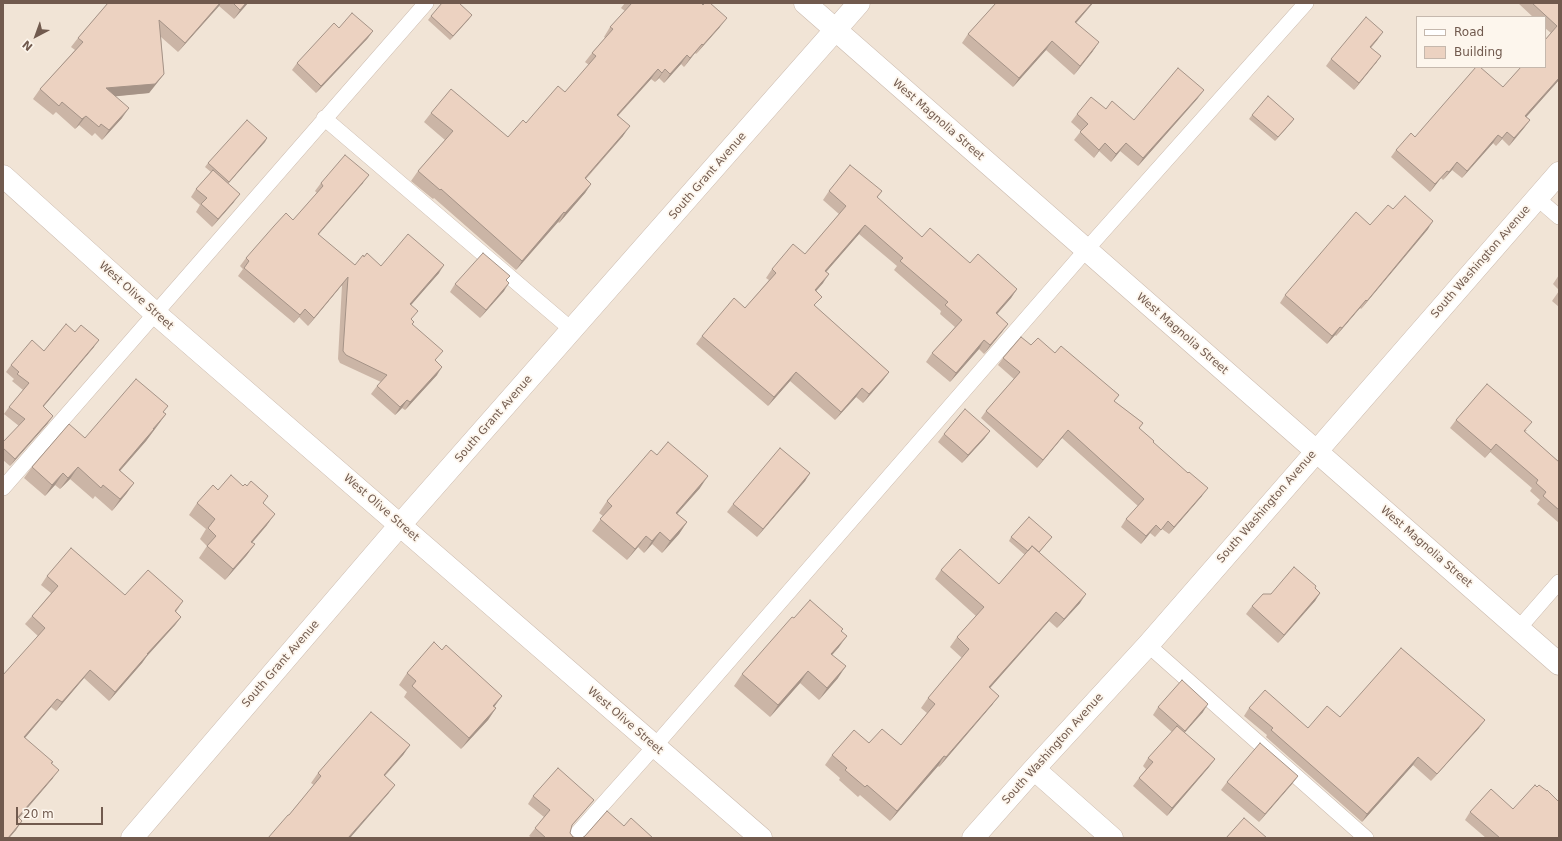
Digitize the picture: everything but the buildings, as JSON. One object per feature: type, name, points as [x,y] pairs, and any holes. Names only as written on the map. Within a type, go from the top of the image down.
[{"type":"street","name":"West Magnolia Street","points":[[805,3],[1559,664]]},
{"type":"street","name":"South Grant Avenue","points":[[132,838],[400,525],[859,3]]},
{"type":"street","name":"South Washington Avenue","points":[[973,838],[1148,645],[1316,450],[1559,173]]},
{"type":"street","name":"West Olive Street","points":[[3,176],[155,313],[654,747],[761,838]]},
{"type":"street","points":[[1034,769],[1112,838]]},
{"type":"lane","points":[[3,488],[324,118],[426,3]]},
{"type":"lane","points":[[573,838],[654,747],[1086,250],[1306,3]]},
{"type":"lane","points":[[324,118],[572,330]]},
{"type":"lane","points":[[1537,198],[1559,217]]},
{"type":"lane","points":[[1519,628],[1559,582]]},
{"type":"lane","points":[[1148,645],[1366,838]]},
{"type":"shaded area","points":[[3,3],[1559,3],[1559,838],[3,838]]}]
